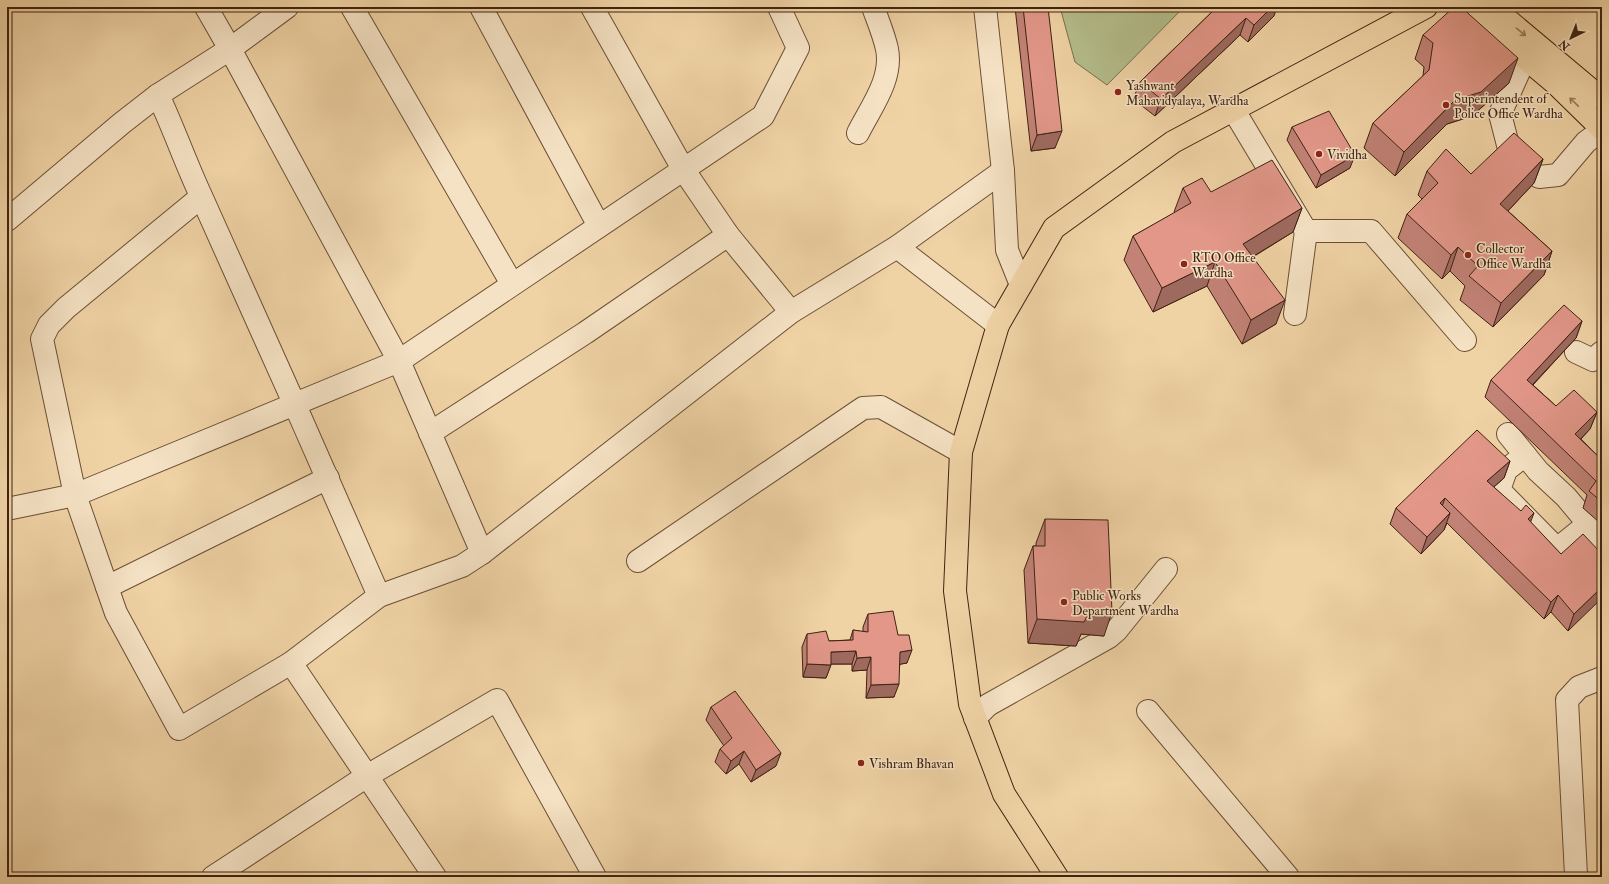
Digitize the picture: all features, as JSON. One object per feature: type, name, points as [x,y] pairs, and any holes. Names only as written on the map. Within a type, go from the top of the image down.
[{"type":"main road","points":[[1057,877],[1004,794],[975,718],[970,704],[954,591],[961,452],[998,325],[1054,228],[1173,142],[1426,7]]},
{"type":"main road","points":[[1458,7],[1526,58],[1602,99]]},
{"type":"main road","points":[[1492,7],[1560,76],[1602,129]]},
{"type":"street","points":[[206,7],[399,361],[482,553]]},
{"type":"street","points":[[7,220],[122,123],[158,95],[230,49],[287,7]]},
{"type":"street","points":[[352,7],[512,284]]},
{"type":"street","points":[[481,7],[599,226]]},
{"type":"street","points":[[592,7],[683,169],[728,235],[791,312]]},
{"type":"street","points":[[7,508],[75,495],[399,361],[763,116],[798,48],[780,7]]},
{"type":"street","points":[[858,133],[884,84],[888,64],[887,49],[874,7]]},
{"type":"street","points":[[985,7],[1003,171],[1007,250],[1022,285]]},
{"type":"street","points":[[1508,145],[1500,114],[1526,58]]},
{"type":"street","points":[[158,95],[179,139],[201,197],[295,404],[379,596]]},
{"type":"street","points":[[1233,109],[1306,231],[1295,314]]},
{"type":"street","points":[[1539,177],[1558,175],[1586,142],[1602,129]]},
{"type":"street","points":[[201,197],[66,308],[49,325],[42,339],[75,495],[116,613],[179,728],[291,663],[379,596],[462,566],[482,553],[791,312],[897,247],[1003,171]]},
{"type":"street","points":[[1306,231],[1371,231],[1465,340]]},
{"type":"street","points":[[430,433],[585,334],[728,235]]},
{"type":"street","points":[[897,247],[998,325]]},
{"type":"street","points":[[1576,352],[1593,360],[1602,352]]},
{"type":"street","points":[[638,561],[863,408],[881,407],[961,452]]},
{"type":"street","points":[[1508,434],[1538,471],[1566,497],[1602,540]]},
{"type":"street","points":[[1525,455],[1506,470],[1499,490],[1557,549],[1588,524]]},
{"type":"street","points":[[107,587],[328,478]]},
{"type":"street","points":[[975,718],[988,705],[1109,637],[1116,631],[1166,569]]},
{"type":"street","points":[[291,663],[435,877]]},
{"type":"street","points":[[1576,875],[1567,700],[1579,688],[1602,678]]},
{"type":"street","points":[[213,877],[367,776],[497,700],[595,877]]},
{"type":"street","points":[[1148,711],[1288,877]]},
{"type":"green space","points":[[1060,7],[1184,7],[1107,85],[1075,62]]},
{"type":"building","points":[[1023,7],[1048,7],[1062,131],[1037,135]]},
{"type":"building","points":[[1217,7],[1272,7],[1254,25],[1246,18],[1161,99],[1140,82]]},
{"type":"building","name":"Superintendent of Police Office Wardha","points":[[1454,7],[1461,7],[1518,58],[1481,92],[1455,100],[1404,152],[1373,123],[1429,70],[1433,43],[1423,35]]},
{"type":"building","name":"Vividha","points":[[1329,111],[1355,155],[1321,175],[1292,127]]},
{"type":"building","name":"Collector Office Wardha","points":[[1514,133],[1543,159],[1500,204],[1552,251],[1501,303],[1469,276],[1478,266],[1458,247],[1451,255],[1407,214],[1438,183],[1427,171],[1446,149],[1471,174]]},
{"type":"building","name":"RTO Office Wardha","points":[[1272,160],[1302,208],[1243,244],[1285,300],[1251,320],[1215,262],[1162,288],[1133,236],[1191,203],[1183,188],[1202,178],[1211,192]]},
{"type":"building","points":[[1564,305],[1582,321],[1527,380],[1556,406],[1574,390],[1597,412],[1575,434],[1602,460],[1602,502],[1589,491],[1596,481],[1491,380]]},
{"type":"building","points":[[1477,430],[1510,461],[1487,481],[1521,511],[1526,505],[1534,513],[1528,519],[1561,554],[1583,534],[1602,554],[1602,587],[1574,614],[1558,595],[1551,602],[1445,498],[1440,503],[1450,513],[1427,537],[1396,508]]},
{"type":"building","name":"Public Works Department Wardha","points":[[1045,519],[1108,520],[1112,612],[1090,610],[1084,622],[1037,619],[1033,546],[1045,546]]},
{"type":"building","points":[[893,611],[898,635],[909,635],[912,650],[900,652],[899,684],[871,685],[871,657],[857,658],[856,651],[831,652],[831,665],[807,664],[807,634],[826,631],[829,641],[853,640],[853,630],[868,632],[868,614]]},
{"type":"building","points":[[735,691],[781,753],[756,770],[744,751],[731,761],[720,749],[732,738],[711,707]]},
{"type":"place","name":"Yashwant Mahavidyalaya, Wardha","points":[[1118,92]]},
{"type":"place","name":"Superintendent of Police Office Wardha","points":[[1446,105]]},
{"type":"place","name":"Vividha","points":[[1319,154]]},
{"type":"place","name":"Collector Office Wardha","points":[[1468,255]]},
{"type":"place","name":"RTO Office Wardha","points":[[1184,264]]},
{"type":"place","name":"Public Works Department Wardha","points":[[1064,602]]},
{"type":"place","name":"Vishram Bhavan","points":[[861,763]]}]
